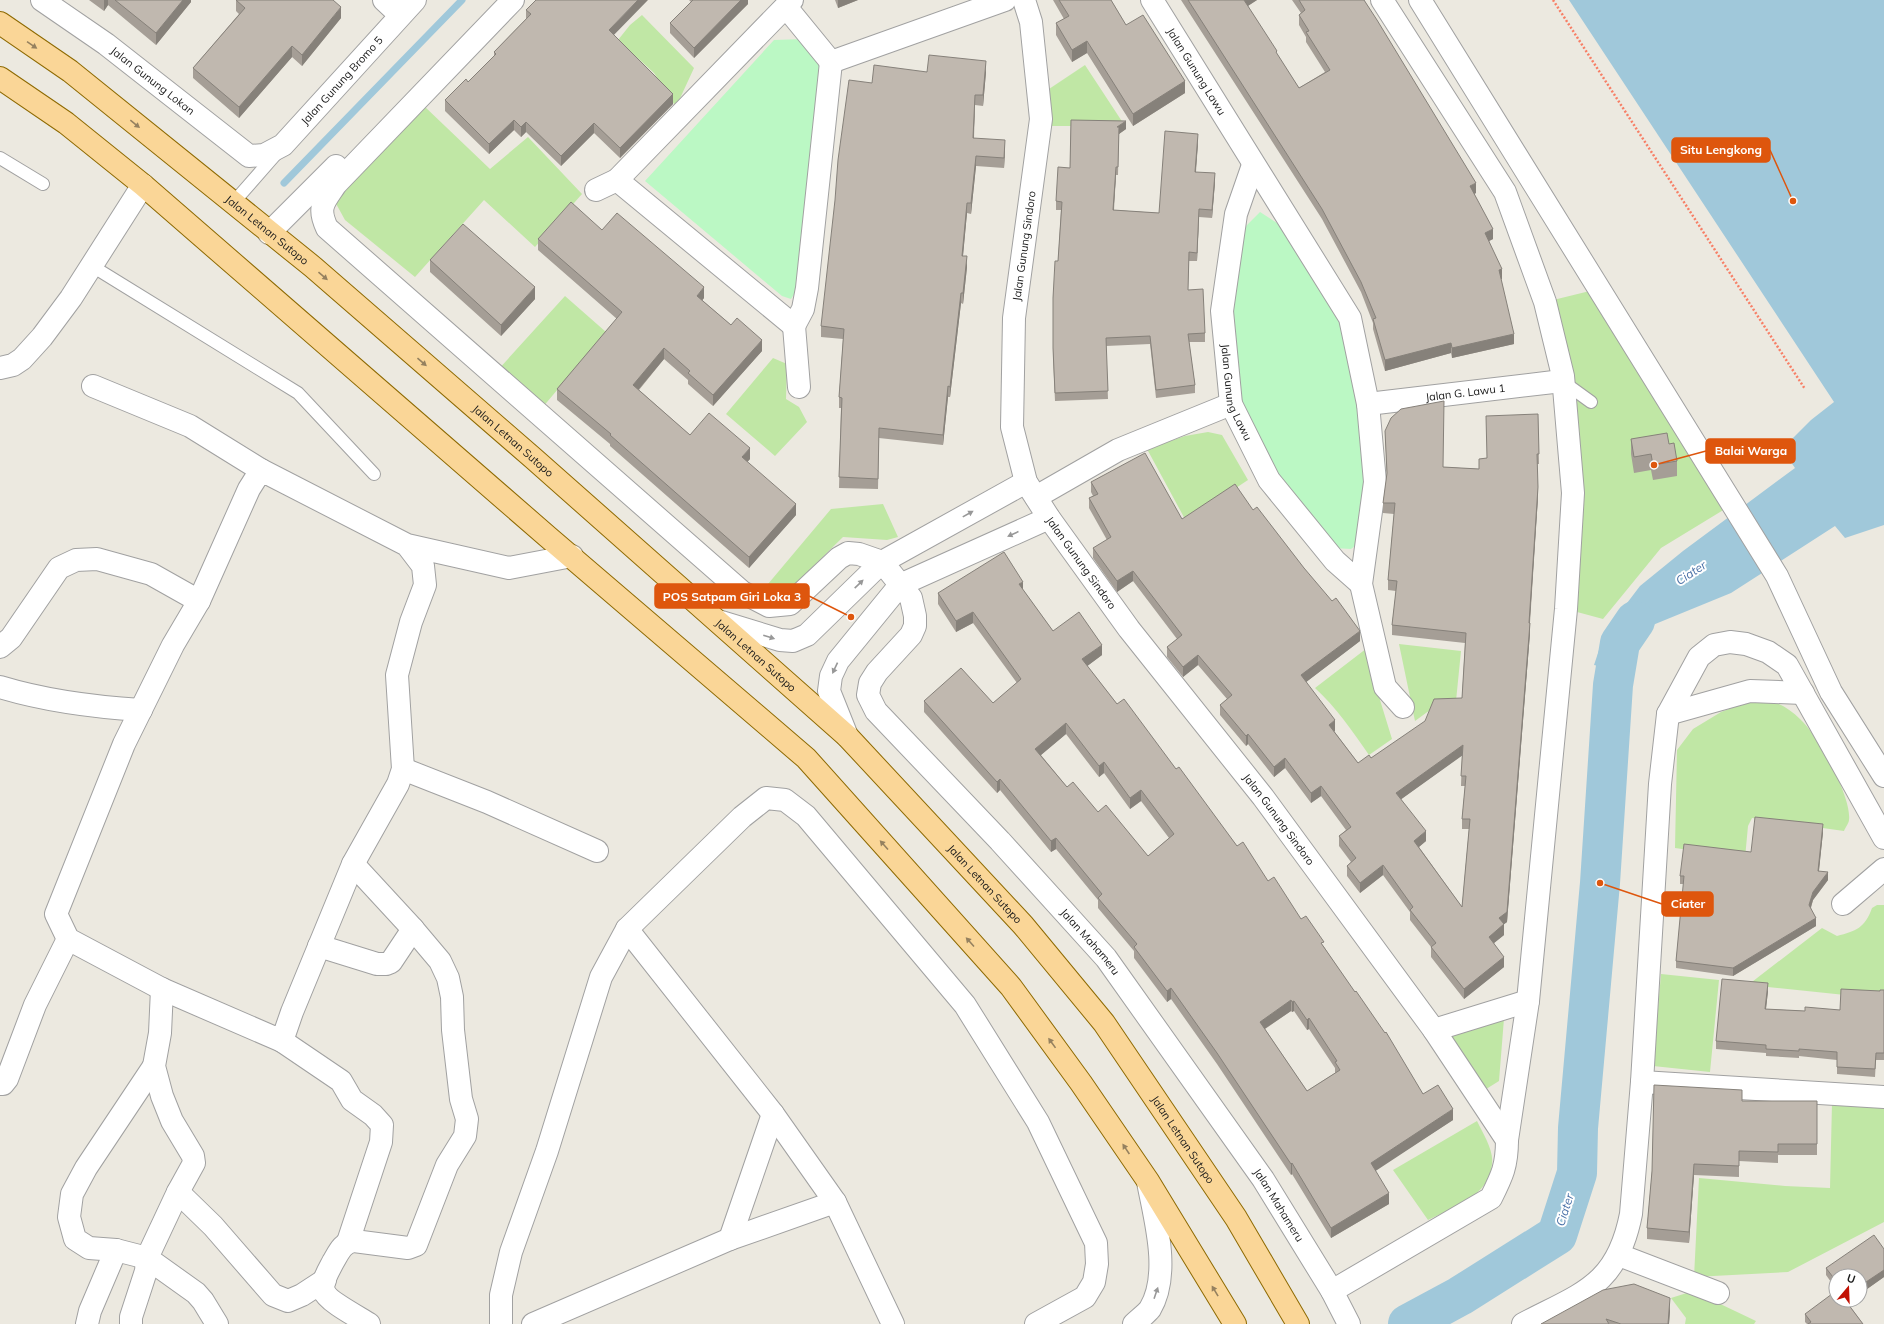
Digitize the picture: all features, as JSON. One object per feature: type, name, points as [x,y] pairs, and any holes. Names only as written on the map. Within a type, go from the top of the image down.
[{"type":"main road","name":"Jalan Letnan Sutopo","points":[[0,23],[70,71],[313,267],[718,621],[847,736],[1023,925],[1104,1023],[1236,1218],[1298,1324]]},
{"type":"main road","points":[[0,78],[66,123],[144,185],[548,537],[806,758],[1011,987],[1081,1083],[1148,1181],[1235,1324]]},
{"type":"street","name":"Jalan Gunung Lokan","points":[[42,0],[106,44],[243,153],[249,156],[274,150]]},
{"type":"street","points":[[384,0],[400,15]]},
{"type":"street","name":"Jalan Gunung Bromo 5","points":[[274,150],[415,0]]},
{"type":"street","points":[[269,233],[494,0]]},
{"type":"street","points":[[513,0],[336,184],[322,205],[321,213],[327,228],[742,592],[769,606],[790,604],[839,558],[848,553],[859,554],[882,562]]},
{"type":"street","points":[[831,62],[1005,0]]},
{"type":"street","name":"Jalan Gunung Sindoro","points":[[1024,0],[1031,22],[1041,119],[1014,318],[1012,427],[1031,490],[1049,518],[1129,629],[1264,797],[1434,1030],[1507,1140]]},
{"type":"street","name":"Jalan Gunung Lawu","points":[[1152,0],[1253,165],[1350,318],[1368,404],[1375,482],[1361,584],[1385,687],[1403,707]]},
{"type":"street","points":[[1332,1291],[1491,1198],[1501,1179],[1507,1160],[1507,1140],[1528,1001],[1560,689],[1573,493],[1562,381],[1545,302],[1505,192],[1382,0]]},
{"type":"street","points":[[1420,0],[1729,500],[1778,576],[1831,692],[1884,776]]},
{"type":"street","points":[[596,190],[617,180],[789,4],[831,62],[807,288],[803,309],[794,326],[799,387]]},
{"type":"street","name":"Jalan Gunung Lawu","points":[[1253,165],[1236,214],[1222,311],[1231,404],[1269,480],[1335,560],[1361,584]]},
{"type":"street","points":[[617,180],[794,326]]},
{"type":"street","points":[[0,368],[13,365],[22,359],[42,337],[71,298],[144,185]]},
{"type":"street","name":"Jalan G. Lawu 1","points":[[1368,404],[1562,381]]},
{"type":"street","points":[[92,386],[202,432],[261,470],[407,545],[508,568],[572,556]]},
{"type":"street","points":[[718,621],[780,640],[793,641],[807,635],[882,562],[1118,450],[1231,404]]},
{"type":"street","points":[[261,470],[246,495],[199,601],[173,645],[124,744],[56,914],[68,939],[162,989],[282,1041],[341,1080],[352,1100],[373,1115],[382,1125],[381,1142],[348,1242]]},
{"type":"street","points":[[847,736],[829,691],[831,676],[838,661],[900,586],[1049,518]]},
{"type":"street","points":[[536,562],[548,537]]},
{"type":"street","points":[[282,1041],[292,1012],[353,864],[394,791],[403,768],[397,675],[411,622],[425,585],[423,566],[407,545]]},
{"type":"street","points":[[0,646],[11,638],[59,568],[76,560],[97,559],[151,574],[199,601]]},
{"type":"street","name":"Jalan Mahameru","points":[[882,562],[911,598],[915,616],[915,626],[911,635],[877,672],[870,683],[868,695],[876,711],[994,835],[1106,958],[1263,1179],[1332,1291],[1349,1324]]},
{"type":"street","points":[[1523,1324],[1588,1290],[1606,1274],[1619,1255],[1627,1233],[1631,1214],[1642,1082],[1660,784],[1668,714],[1699,657],[1714,645],[1730,642],[1746,644],[1768,652],[1787,665],[1884,838]]},
{"type":"street","points":[[0,687],[52,700],[108,708],[141,710]]},
{"type":"street","points":[[1668,714],[1750,691],[1803,693]]},
{"type":"street","points":[[403,768],[487,802],[597,851]]},
{"type":"street","points":[[501,1324],[501,1295],[511,1252],[547,1151],[601,977],[627,930],[742,817],[766,798],[785,800],[806,816],[965,1005],[1038,1122],[1096,1243],[1094,1282],[1085,1297],[1036,1324]]},
{"type":"street","points":[[353,864],[440,961],[448,978],[452,997],[461,1099],[467,1119],[465,1136],[447,1165],[416,1245],[408,1248],[354,1241],[348,1242],[341,1247],[328,1270],[324,1289],[327,1297],[370,1324]]},
{"type":"street","points":[[1843,904],[1884,869]]},
{"type":"street","points":[[319,946],[376,964],[386,964],[391,962],[412,929]]},
{"type":"street","points":[[627,930],[773,1114],[835,1202],[893,1324]]},
{"type":"street","points":[[0,1084],[3,1084],[7,1079],[35,1005],[68,939]]},
{"type":"street","points":[[162,989],[160,1033],[154,1066],[86,1168],[72,1194],[69,1217],[75,1240],[89,1248],[116,1250],[147,1258],[196,1293],[203,1301],[217,1324]]},
{"type":"street","points":[[1434,1030],[1528,1001]]},
{"type":"street","points":[[132,1324],[130,1318],[146,1271],[147,1258],[178,1192],[194,1163],[194,1156],[172,1121],[162,1096],[154,1066]]},
{"type":"street","points":[[1642,1082],[1884,1097]]},
{"type":"street","points":[[730,1240],[773,1114]]},
{"type":"street","points":[[1134,1324],[1150,1309],[1158,1288],[1161,1258],[1160,1244],[1148,1181]]},
{"type":"street","points":[[178,1192],[212,1226],[274,1295],[288,1301],[302,1295],[325,1280]]},
{"type":"street","points":[[533,1324],[730,1240],[835,1202]]},
{"type":"street","points":[[87,1324],[90,1311],[116,1250]]},
{"type":"street","points":[[1619,1255],[1718,1293]]},
{"type":"lane","points":[[233,203],[274,150]]},
{"type":"lane","points":[[0,158],[43,184]]},
{"type":"lane","points":[[92,266],[298,393],[374,474]]},
{"type":"lane","points":[[1562,381],[1591,402]]},
{"type":"path","points":[[1553,0],[1805,389]]},
{"type":"green space","points":[[642,15],[694,68],[676,107],[654,73],[618,40],[630,25]]},
{"type":"green space","points":[[804,39],[823,66],[798,288],[791,299],[782,296],[645,181],[774,40]]},
{"type":"green space","points":[[1085,65],[1125,126],[1047,126],[1046,91]]},
{"type":"green space","points":[[423,105],[490,169],[528,137],[582,194],[535,247],[484,200],[415,277],[345,220],[334,200]]},
{"type":"green space","points":[[1260,212],[1277,223],[1295,250],[1350,318],[1368,404],[1362,540],[1351,549],[1334,548],[1309,530],[1231,404],[1231,250],[1247,225]]},
{"type":"green space","points":[[1602,288],[1725,509],[1661,548],[1603,619],[1566,609],[1563,376],[1545,302]]},
{"type":"green space","points":[[565,296],[606,332],[542,408],[497,371]]},
{"type":"green space","points":[[773,358],[787,364],[786,399],[799,407],[807,422],[775,456],[726,414]]},
{"type":"green space","points":[[1208,432],[1222,435],[1248,480],[1186,521],[1147,449],[1185,436]]},
{"type":"green space","points":[[883,504],[898,537],[887,540],[843,537],[788,591],[768,584],[831,509]]},
{"type":"green space","points":[[1399,644],[1461,651],[1456,701],[1441,702],[1415,721]]},
{"type":"green space","points":[[1371,645],[1380,700],[1392,739],[1369,755],[1337,711],[1315,688]]},
{"type":"green space","points":[[1769,700],[1778,703],[1797,716],[1824,751],[1845,797],[1849,821],[1844,831],[1752,818],[1748,826],[1745,858],[1675,848],[1677,750],[1693,729],[1721,712],[1750,701]]},
{"type":"green space","points":[[1877,905],[1884,905],[1884,996],[1845,995],[1748,985],[1822,928],[1837,936],[1859,928],[1866,920],[1872,908]]},
{"type":"green space","points":[[1661,974],[1719,980],[1710,1072],[1653,1066]]},
{"type":"green space","points":[[1505,1006],[1499,1081],[1483,1091],[1445,1033]]},
{"type":"green space","points":[[1832,1103],[1884,1108],[1884,1222],[1788,1272],[1694,1277],[1699,1178],[1785,1186],[1830,1188]]},
{"type":"green space","points":[[1477,1121],[1488,1142],[1491,1153],[1492,1164],[1490,1175],[1485,1185],[1468,1200],[1428,1220],[1393,1170]]},
{"type":"green space","points":[[1693,1291],[1756,1321],[1754,1324],[1685,1324],[1686,1318],[1671,1298]]},
{"type":"water","points":[[1569,0],[1884,0],[1884,525],[1845,538],[1835,526],[1731,593],[1643,629],[1629,651],[1628,673],[1594,665],[1605,632],[1640,586],[1683,551],[1795,468],[1782,449],[1811,420],[1834,402]]},
{"type":"building","points":[[115,0],[183,0],[156,33]]},
{"type":"building","points":[[236,0],[333,0],[341,7],[302,55],[292,46],[239,107],[193,68],[245,8]]},
{"type":"building","points":[[536,0],[638,0],[609,30],[673,94],[620,148],[594,123],[561,156],[526,122],[521,127],[514,120],[489,144],[445,100],[466,79],[468,82],[496,54],[494,52],[531,14],[526,10]]},
{"type":"building","points":[[693,0],[741,0],[694,48],[670,23]]},
{"type":"building","points":[[1059,0],[1111,0],[1126,25],[1143,15],[1185,81],[1133,114],[1087,41],[1072,50],[1056,23],[1069,16]]},
{"type":"building","points":[[1188,0],[1244,0],[1299,88],[1330,70],[1306,32],[1309,31],[1299,15],[1305,10],[1299,0],[1364,0],[1476,183],[1470,186],[1493,229],[1485,233],[1502,269],[1499,270],[1514,334],[1452,348],[1451,343],[1385,360],[1373,319],[1376,318],[1361,282],[1322,209]]},
{"type":"building","points":[[929,55],[986,61],[983,95],[975,95],[973,138],[1005,140],[1004,158],[976,156],[971,203],[967,203],[962,256],[967,256],[950,387],[948,386],[943,435],[879,428],[878,479],[839,477],[842,398],[839,397],[844,329],[821,326],[838,160],[849,80],[872,83],[874,65],[927,72]]},
{"type":"building","points":[[1071,120],[1126,121],[1117,127],[1119,127],[1118,167],[1116,167],[1113,210],[1159,213],[1165,131],[1198,134],[1195,172],[1215,173],[1212,210],[1199,209],[1197,253],[1189,252],[1188,290],[1203,289],[1205,333],[1188,334],[1195,385],[1156,390],[1150,336],[1106,338],[1108,391],[1055,393],[1053,298],[1055,261],[1058,261],[1062,202],[1056,201],[1058,167],[1070,168]]},
{"type":"building","points":[[571,202],[602,230],[617,213],[704,287],[697,296],[731,325],[737,318],[762,340],[713,395],[688,373],[690,371],[664,348],[633,385],[690,435],[709,413],[750,448],[742,457],[796,504],[749,557],[610,435],[611,434],[557,389],[622,312],[538,239]]},
{"type":"building","points":[[463,224],[535,287],[501,325],[430,260]]},
{"type":"building","points":[[1444,401],[1443,467],[1479,469],[1479,459],[1487,458],[1486,416],[1538,414],[1538,487],[1530,623],[1507,912],[1499,918],[1504,924],[1489,937],[1504,957],[1464,989],[1431,947],[1436,943],[1410,910],[1413,907],[1383,865],[1360,883],[1347,866],[1356,858],[1339,836],[1351,827],[1321,786],[1311,793],[1285,758],[1274,767],[1248,734],[1246,736],[1220,705],[1232,695],[1198,655],[1183,667],[1167,647],[1182,635],[1133,571],[1117,581],[1093,548],[1111,537],[1089,498],[1098,494],[1091,482],[1145,453],[1182,519],[1235,484],[1253,510],[1257,507],[1304,568],[1332,601],[1336,598],[1360,631],[1301,675],[1335,720],[1329,725],[1358,763],[1369,755],[1371,758],[1425,721],[1434,699],[1462,698],[1466,633],[1392,625],[1397,581],[1388,580],[1395,503],[1383,503],[1387,473],[1385,431],[1391,418],[1401,409]],"holes":[[[1463,745],[1461,776],[1466,776],[1462,819],[1470,819],[1462,907],[1414,841],[1426,831],[1396,793]]]},
{"type":"building","points":[[1667,433],[1669,444],[1674,443],[1677,461],[1653,465],[1651,454],[1634,457],[1631,439]]},
{"type":"building","points":[[1004,552],[1023,582],[1019,584],[1053,631],[1079,612],[1102,645],[1082,659],[1117,704],[1124,699],[1176,769],[1179,767],[1237,846],[1243,842],[1268,881],[1274,877],[1301,919],[1306,916],[1324,942],[1321,943],[1355,992],[1356,991],[1385,1033],[1386,1032],[1423,1094],[1438,1085],[1453,1109],[1371,1163],[1389,1193],[1331,1228],[1292,1163],[1291,1164],[1217,1053],[1171,988],[1167,991],[1134,947],[1137,944],[1098,898],[1102,894],[1056,838],[1051,841],[1000,779],[997,782],[924,701],[961,668],[993,703],[1021,679],[973,612],[956,621],[938,593]],"holes":[[[1066,723],[1099,766],[1104,762],[1130,798],[1141,790],[1174,834],[1148,856],[1106,805],[1098,812],[1073,782],[1067,787],[1035,749]],[[1291,1000],[1292,1002],[1294,1001],[1307,1020],[1309,1018],[1337,1061],[1335,1062],[1340,1070],[1307,1091],[1260,1022]]]},
{"type":"building","points":[[1755,817],[1823,824],[1818,871],[1828,872],[1813,892],[1809,905],[1816,918],[1733,968],[1676,961],[1684,876],[1680,876],[1684,844],[1751,852]]},
{"type":"building","points":[[1722,979],[1768,983],[1765,1009],[1805,1011],[1805,1007],[1840,1010],[1841,989],[1884,990],[1884,1053],[1876,1053],[1875,1069],[1837,1067],[1837,1052],[1799,1049],[1799,1051],[1766,1049],[1766,1045],[1716,1041]]},
{"type":"building","points":[[1654,1085],[1742,1090],[1742,1101],[1817,1101],[1817,1144],[1778,1144],[1778,1152],[1739,1151],[1739,1166],[1694,1164],[1689,1232],[1647,1228],[1652,1171]]},
{"type":"building","points":[[1874,1235],[1884,1249],[1884,1270],[1868,1281],[1868,1268],[1828,1268],[1828,1271],[1826,1268]]},
{"type":"building","points":[[1634,1284],[1670,1298],[1668,1324],[1621,1324],[1606,1319],[1609,1324],[1541,1324],[1603,1290]]},
{"type":"building","points":[[1828,1297],[1828,1308],[1851,1308],[1863,1324],[1808,1324],[1811,1322],[1805,1314]]},
{"type":"waterway","points":[[284,183],[462,0]]},
{"type":"waterway","name":"Ciater","points":[[1408,1324],[1460,1296],[1557,1235],[1577,1173],[1578,1128],[1600,883],[1613,685],[1620,643],[1635,621]]},
{"type":"place","name":"Situ Lengkong","points":[[1793,201]]},
{"type":"place","name":"Balai Warga","points":[[1654,465]]},
{"type":"place","name":"POS Satpam Giri Loka 3","points":[[851,617]]},
{"type":"place","name":"Ciater","points":[[1600,883]]}]
